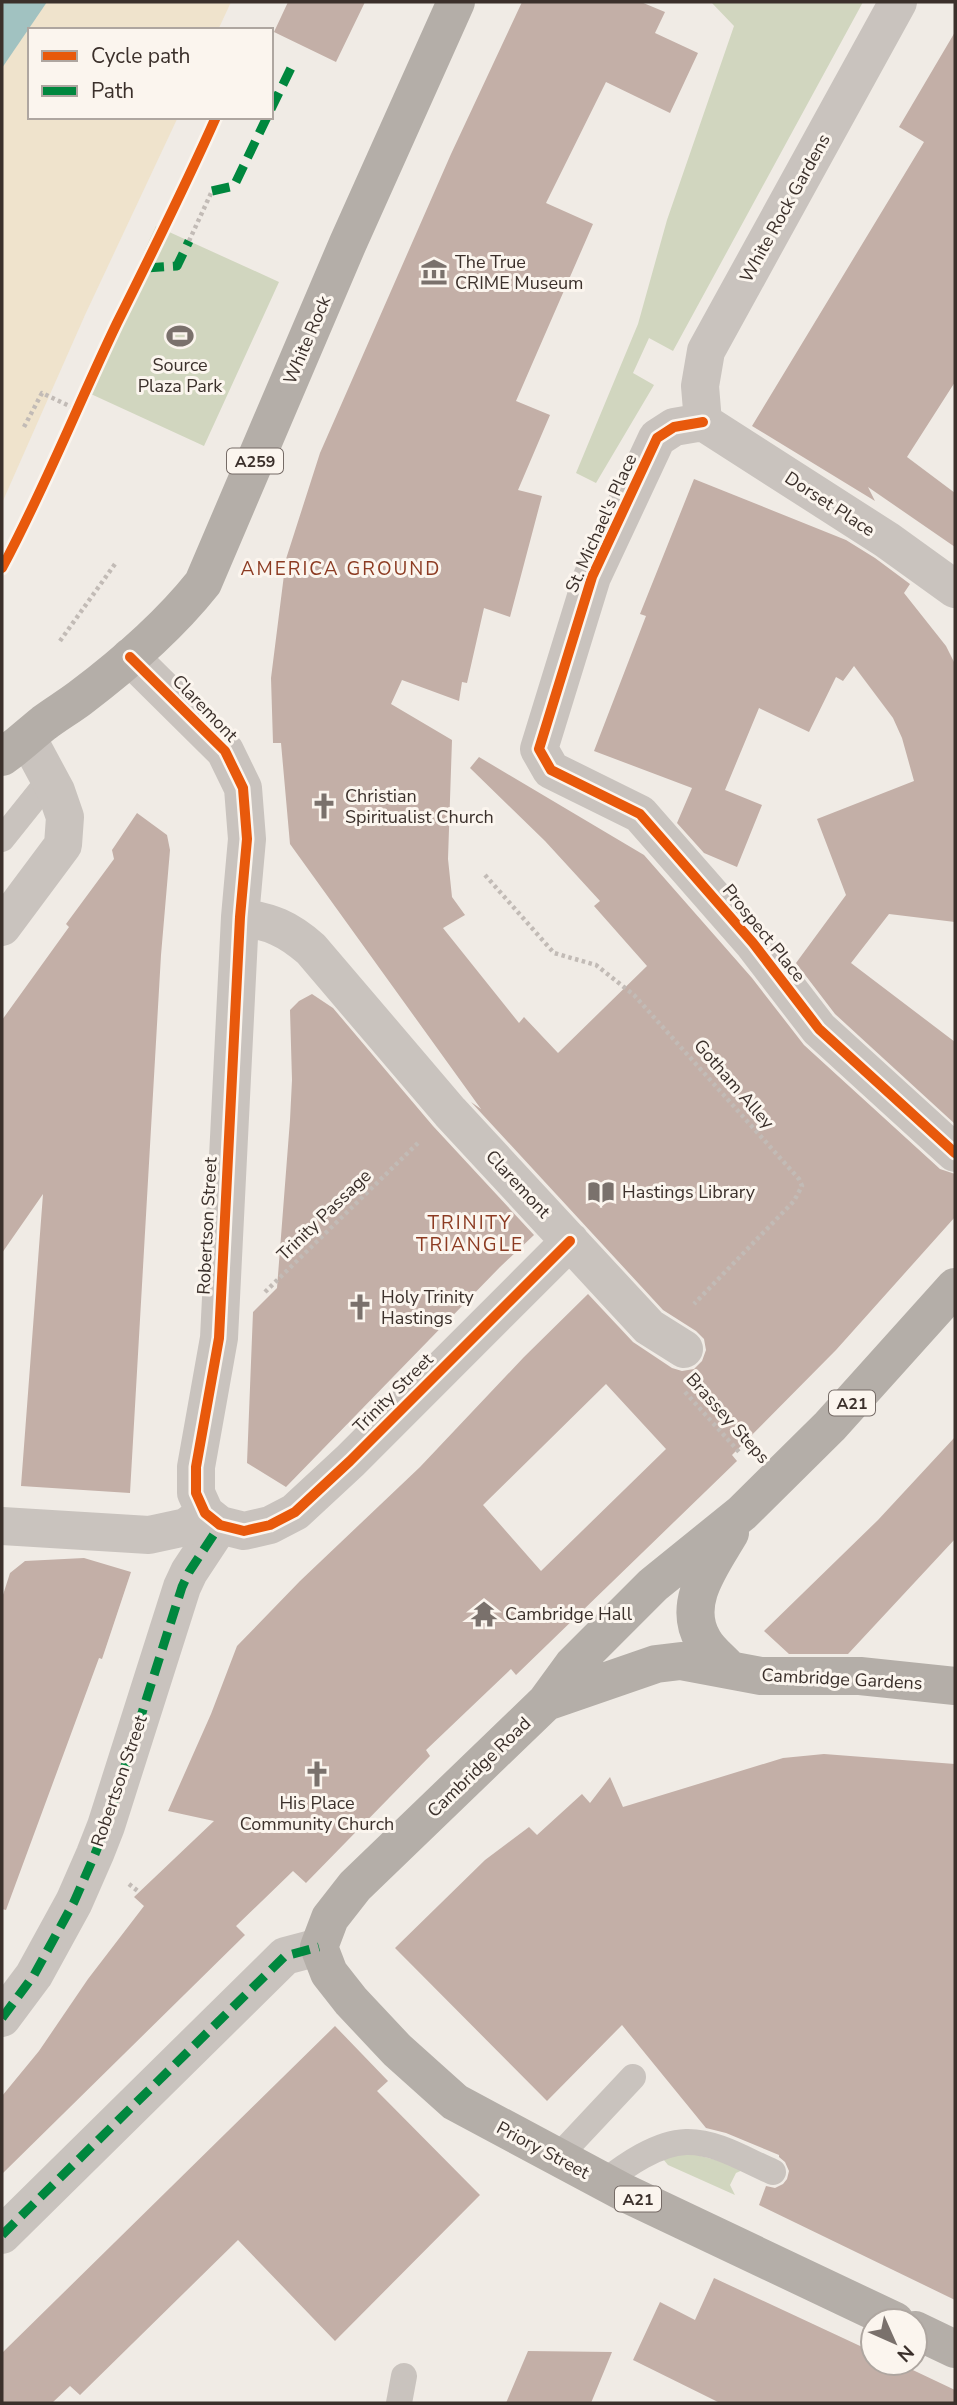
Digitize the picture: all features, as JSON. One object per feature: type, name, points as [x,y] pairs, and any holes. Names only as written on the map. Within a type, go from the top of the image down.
[{"type":"highway","name":"White Rock","points":[[130,657],[171,621],[203,583],[348,243],[456,2]]},
{"type":"highway","name":"A259","points":[[15,748],[130,657]]},
{"type":"highway","name":"Cambridge Road","points":[[319,1947],[330,1918],[355,1886],[547,1702],[573,1665],[644,1593],[741,1513],[830,1426],[955,1287]]},
{"type":"highway","name":"A21","points":[[729,1669],[703,1640],[694,1614],[702,1582],[741,1513]]},
{"type":"highway","name":"Cambridge Gardens","points":[[547,1702],[656,1664],[681,1661],[761,1676],[860,1676],[955,1686]]},
{"type":"highway","name":"Priory Street","points":[[319,1947],[329,1973],[351,2001],[397,2050],[455,2102],[604,2182],[866,2307]]},
{"type":"highway","points":[[929,2337],[955,2349]]},
{"type":"street","name":"White Rock Gardens","points":[[703,422],[700,386],[706,351],[898,2]]},
{"type":"street","name":"Dorset Place","points":[[703,422],[887,540],[955,589]]},
{"type":"street","name":"St. Michael's Place","points":[[539,749],[592,578],[657,439],[674,427],[703,422]]},
{"type":"street","name":"Claremont","points":[[130,657],[225,751],[243,788],[247,839],[240,917],[266,922],[292,932],[311,949],[450,1112],[649,1326],[674,1344]]},
{"type":"street","points":[[2,928],[63,845],[65,817],[56,790],[50,779],[15,748]]},
{"type":"street","name":"Prospect Place","points":[[539,749],[551,770],[640,814],[752,943],[819,1030],[955,1153]]},
{"type":"street","name":"Robertson Street","points":[[2,2018],[34,1975],[74,1902],[106,1826],[182,1587],[213,1519],[196,1493],[196,1467],[219,1338],[240,917]]},
{"type":"street","name":"Trinity Street","points":[[213,1519],[244,1531],[270,1525],[295,1512],[351,1461],[570,1241]]},
{"type":"street","points":[[2,1526],[149,1535],[213,1519]]},
{"type":"street","points":[[2,2235],[285,1956],[319,1947]]},
{"type":"lane","points":[[2,839],[50,779]]},
{"type":"lane","points":[[557,2158],[633,2077]]},
{"type":"lane","points":[[604,2182],[622,2168],[667,2145],[688,2141],[719,2148],[773,2172]]},
{"type":"lane","points":[[398,2403],[404,2376]]},
{"type":"path","points":[[189,241],[212,191]]},
{"type":"path","points":[[24,427],[41,393],[79,410]]},
{"type":"path","points":[[73,422],[84,397]]},
{"type":"path","points":[[60,640],[115,564]]},
{"type":"green space","points":[[711,2],[863,2],[673,351],[649,338],[633,373],[654,385],[596,483],[576,473],[638,324],[667,220],[734,26]]},
{"type":"green space","name":"Source Plaza Park","points":[[156,226],[279,282],[204,446],[80,389]]},
{"type":"green space","points":[[685,2152],[747,2168],[736,2173],[730,2185],[735,2195],[668,2165],[663,2159]]},
{"type":"sand","points":[[2,2],[231,2],[219,28],[28,28],[28,119],[177,119],[85,315],[2,503]]},
{"type":"water","points":[[2,2],[47,2],[28,28],[2,68]]},
{"type":"building","points":[[288,2],[365,2],[336,62],[274,32]]},
{"type":"building","points":[[522,2],[641,2],[665,12],[655,33],[698,53],[670,113],[606,82],[546,203],[593,224],[516,401],[550,415],[518,490],[542,496],[510,617],[484,608],[467,683],[462,682],[459,701],[402,680],[391,704],[452,740],[448,859],[452,897],[465,915],[443,928],[519,1023],[524,1017],[558,1053],[647,966],[594,906],[600,901],[545,841],[470,768],[479,757],[644,855],[752,978],[804,1045],[940,1169],[955,1174],[955,1217],[836,1350],[732,1455],[737,1461],[516,1675],[511,1669],[426,1750],[430,1756],[306,1883],[293,1871],[236,1926],[245,1935],[2,2174],[2,2096],[39,2051],[88,1979],[144,1906],[134,1897],[214,1821],[168,1811],[211,1714],[237,1646],[300,1581],[420,1467],[588,1294],[633,1342],[672,1368],[682,1371],[694,1369],[702,1361],[706,1350],[704,1339],[663,1310],[471,1102],[481,1109],[290,844],[281,743],[273,743],[271,678],[286,559],[320,453],[451,154]],"holes":[[[606,1384],[666,1449],[541,1571],[483,1505]]]},
{"type":"building","points":[[955,32],[955,382],[907,457],[955,493],[955,547],[868,487],[875,501],[752,426],[924,142],[899,127]]},
{"type":"building","points":[[694,479],[846,540],[875,558],[910,584],[904,593],[946,646],[955,664],[955,922],[889,914],[851,963],[955,1042],[955,1124],[835,1014],[796,963],[846,895],[817,819],[914,781],[902,738],[893,718],[854,666],[843,681],[836,677],[809,732],[759,708],[725,790],[762,805],[737,867],[704,853],[677,823],[692,788],[594,751],[646,616],[640,614]]},
{"type":"building","points":[[137,813],[167,835],[170,850],[161,955],[130,1493],[21,1486],[43,1194],[2,1253],[2,1020],[69,927],[66,924],[114,859],[112,850]]},
{"type":"building","name":"Holy Trinity Hastings","points":[[312,994],[333,1008],[433,1126],[534,1235],[286,1487],[247,1463],[253,1312],[277,1288],[292,1080],[290,1010]]},
{"type":"building","points":[[955,1437],[955,1539],[848,1654],[789,1654],[764,1631],[878,1520]]},
{"type":"building","points":[[84,1558],[131,1572],[102,1659],[99,1658],[6,1910],[2,1909],[2,1598],[10,1573],[25,1561]]},
{"type":"building","points":[[824,1754],[955,1764],[955,2300],[759,2205],[766,2186],[775,2188],[787,2179],[789,2171],[785,2162],[779,2155],[726,2133],[706,2128],[622,2025],[547,2101],[395,1948],[485,1860],[529,1827],[537,1835],[582,1794],[590,1803],[610,1777],[623,1807],[783,1758]]},
{"type":"building","points":[[335,2026],[388,2081],[377,2091],[480,2195],[335,2341],[238,2240],[80,2395],[70,2386],[52,2403],[2,2403],[2,2353]]},
{"type":"building","points":[[714,2278],[859,2345],[859,2377],[928,2377],[955,2390],[955,2403],[720,2403],[633,2360],[660,2302],[695,2320]]},
{"type":"building","points":[[528,2351],[612,2352],[591,2403],[506,2403]]},
{"type":"marked path","points":[[273,105],[293,64]]},
{"type":"marked path","points":[[212,191],[234,186],[266,119]]},
{"type":"marked path","points":[[146,268],[177,266],[189,241]]},
{"type":"marked path","points":[[2,2018],[34,1975],[74,1902],[106,1826],[182,1587],[220,1525]]},
{"type":"marked path","points":[[2,2235],[285,1956],[319,1947]]},
{"type":"cycle path","points":[[2,568],[215,119]]},
{"type":"cycle path","points":[[703,422],[674,427],[657,438],[592,577],[539,749],[551,770],[640,814],[753,943],[819,1029],[955,1153]]},
{"type":"cycle path","points":[[130,657],[225,751],[243,788],[247,839],[240,917],[219,1338],[196,1467],[196,1493],[205,1513],[220,1525],[244,1531],[270,1525],[295,1512],[350,1461],[570,1241]]},
{"type":"place","name":"The True CRIME Museum","points":[[434,272]]},
{"type":"place","name":"Source Plaza Park","points":[[180,336]]},
{"type":"place","name":"Christian Spiritualist Church","points":[[324,806]]},
{"type":"place","name":"Hastings Library","points":[[601,1192]]},
{"type":"place","name":"Holy Trinity Hastings","points":[[360,1307]]},
{"type":"place","name":"Cambridge Hall","points":[[484,1614]]},
{"type":"place","name":"His Place Community Church","points":[[317,1774]]},
{"type":"district","name":"AMERICA GROUND","points":[[341,568]]},
{"type":"district","name":"TRINITY TRIANGLE","points":[[470,1233]]}]
